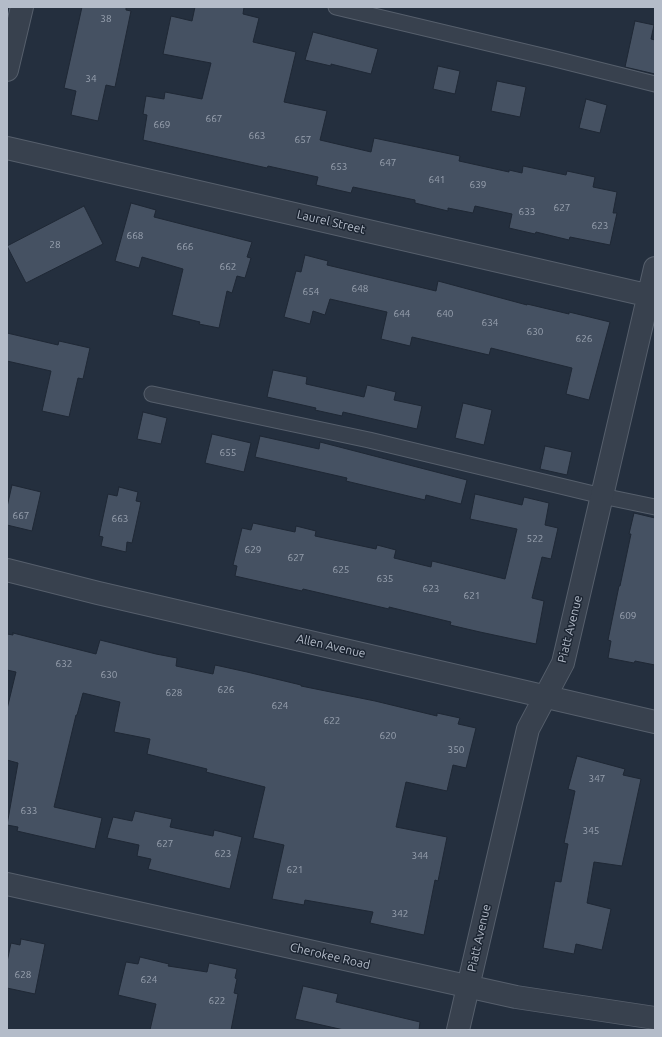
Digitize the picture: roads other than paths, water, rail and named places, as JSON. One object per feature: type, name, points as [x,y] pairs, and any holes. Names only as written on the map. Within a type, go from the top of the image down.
[{"type":"street","points":[[7,70],[22,7]]},
{"type":"street","name":"Laurel Street","points":[[7,148],[652,296]]},
{"type":"street","name":"Piatt Avenue","points":[[458,1030],[528,729],[563,662],[602,496],[652,296],[655,268]]},
{"type":"street","name":"Allen Avenue","points":[[7,570],[98,593],[655,722]]},
{"type":"street","name":"Cherokee Road","points":[[7,884],[516,997],[655,1018]]},
{"type":"lane","points":[[336,7],[655,84]]},
{"type":"lane","points":[[152,394],[369,440],[602,496],[655,507]]}]
